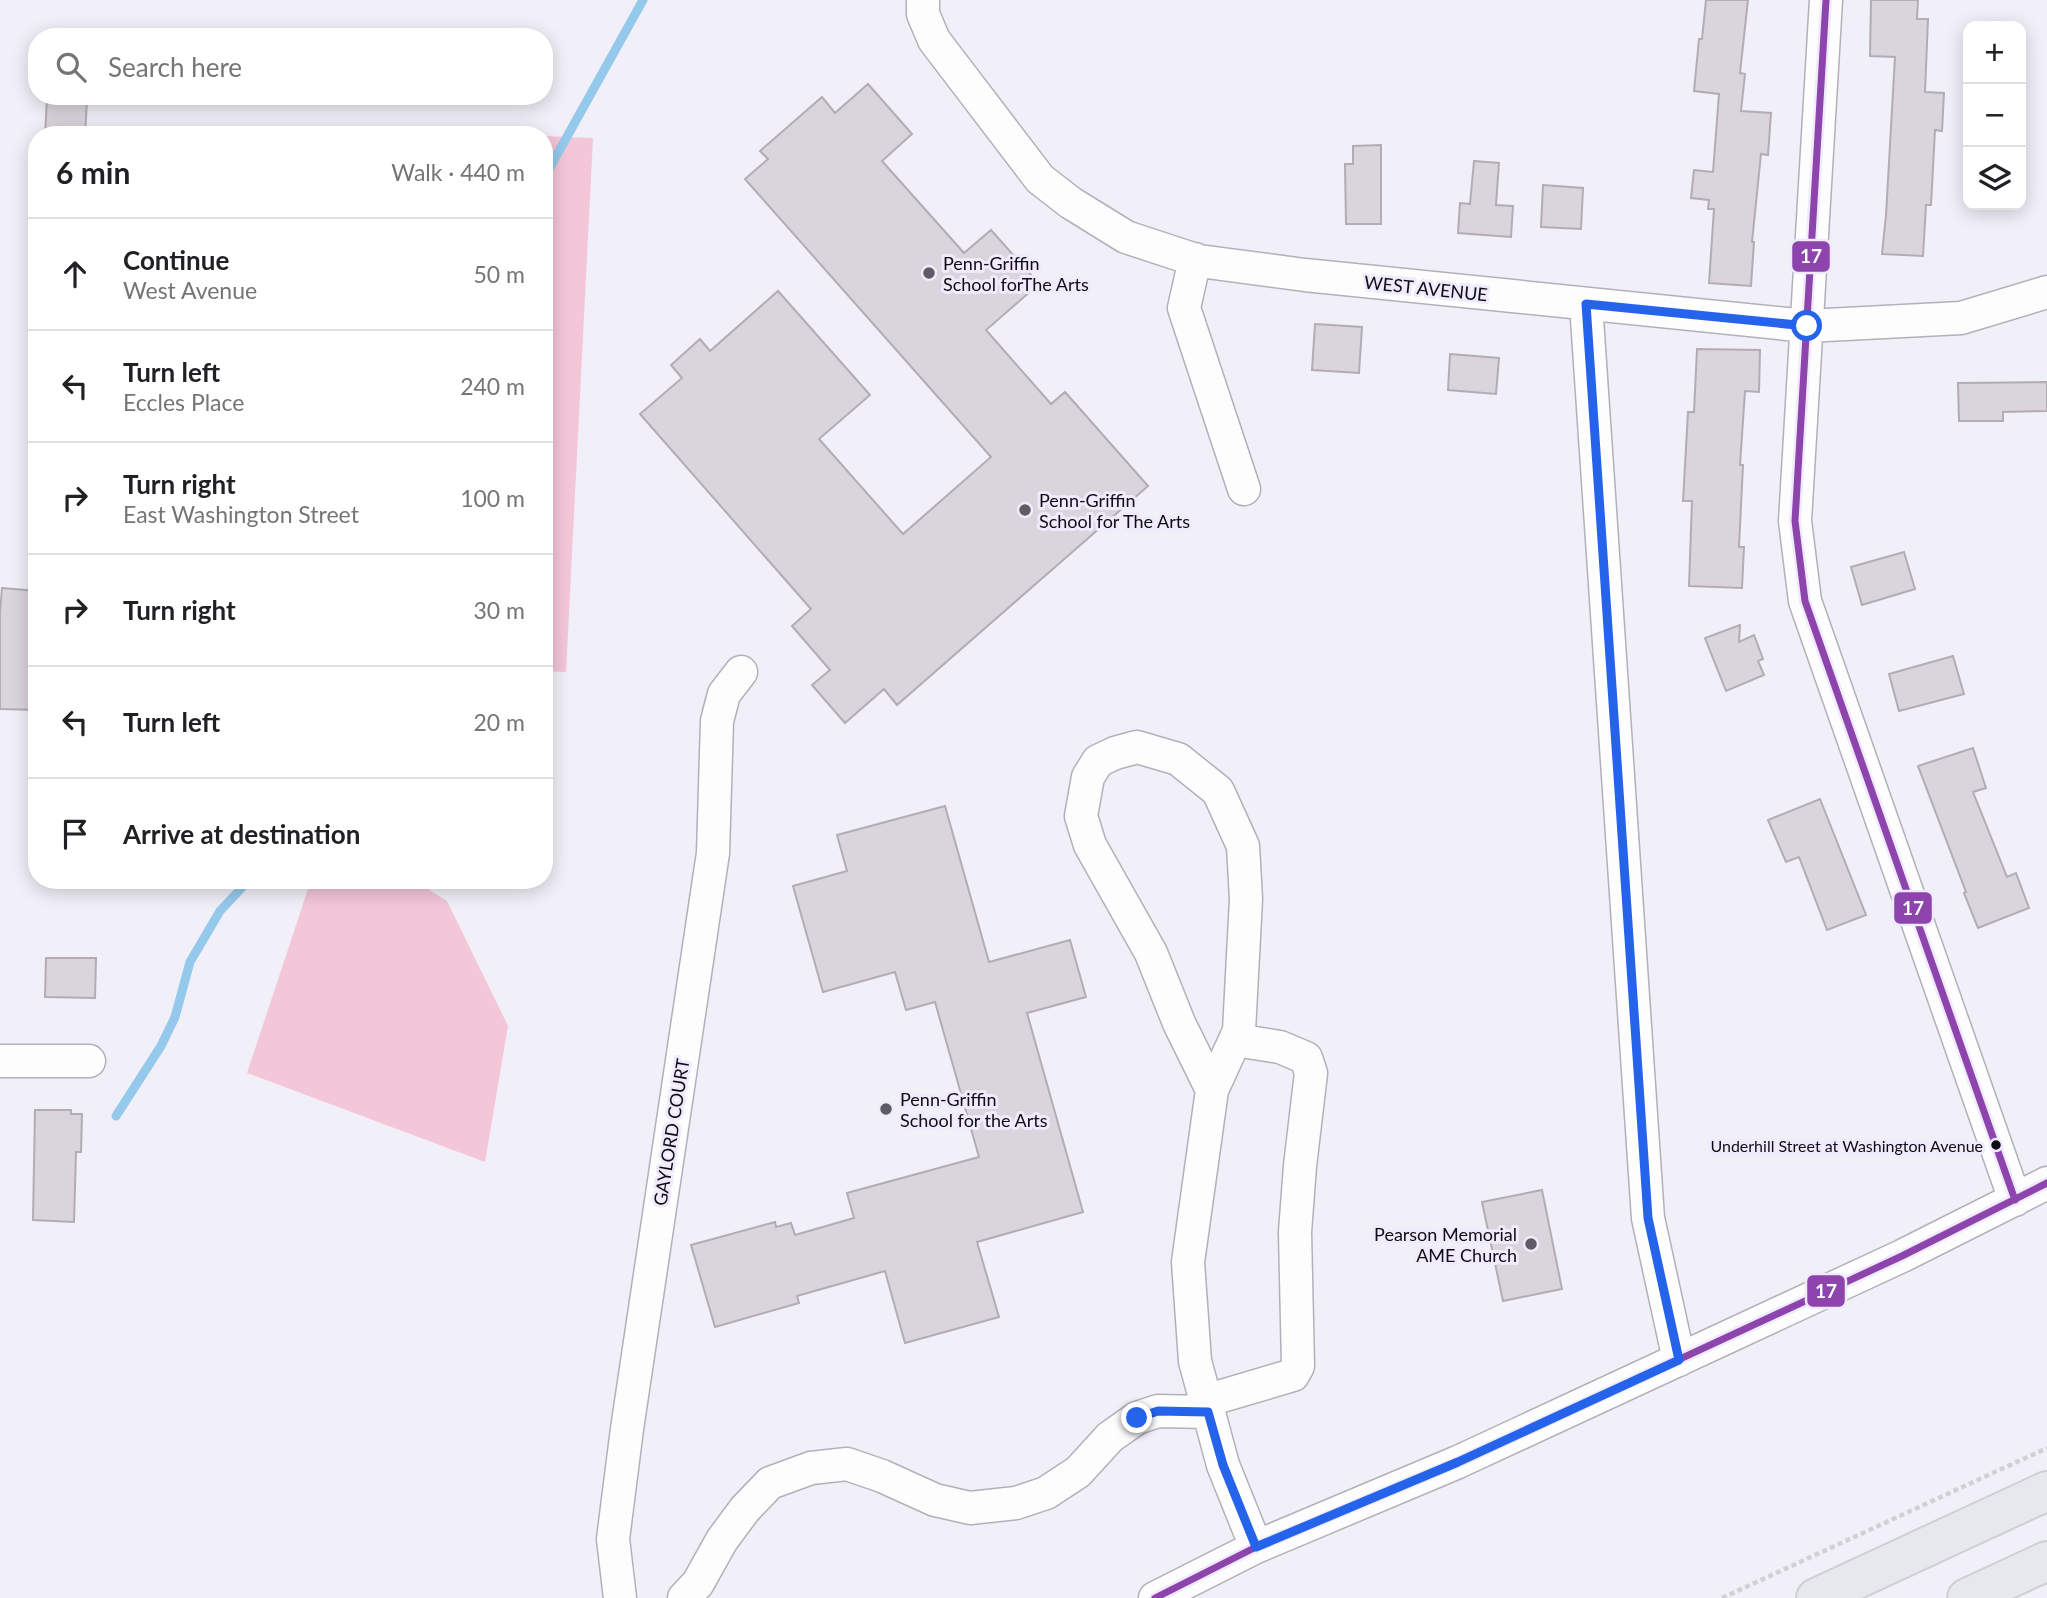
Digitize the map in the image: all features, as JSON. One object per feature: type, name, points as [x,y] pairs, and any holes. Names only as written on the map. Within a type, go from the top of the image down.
[{"type":"main road","points":[[1816,1598],[2047,1491]]},
{"type":"main road","points":[[1967,1598],[2047,1561]]},
{"type":"street","name":"WEST AVENUE","points":[[923,0],[923,14],[934,40],[1040,179],[1071,203],[1126,237],[1195,259],[1306,275],[1807,326],[1961,318],[2047,292]]},
{"type":"street","points":[[1826,0],[1795,521],[1805,601],[2015,1200]]},
{"type":"street","points":[[1195,259],[1184,308],[1244,489]]},
{"type":"street","points":[[1586,304],[1648,1218],[1679,1360]]},
{"type":"street","name":"GAYLORD COURT","points":[[620,1598],[613,1539],[626,1429],[713,853],[717,721],[724,694],[741,672]]},
{"type":"street","points":[[1212,1090],[1179,1023],[1151,953],[1090,845],[1081,816],[1087,777],[1098,761],[1137,747],[1178,760],[1218,791],[1243,846],[1246,899],[1239,1031],[1212,1090],[1188,1262],[1195,1361],[1223,1465],[1256,1547]]},
{"type":"street","points":[[684,1598],[698,1583],[722,1540],[745,1509],[770,1483],[811,1468],[847,1464],[882,1476],[934,1500],[970,1508],[1016,1503],[1046,1493],[1077,1472],[1110,1437],[1137,1418],[1158,1411],[1206,1407],[1293,1376],[1298,1366],[1295,1232],[1311,1073],[1306,1058],[1280,1047],[1235,1040]]},
{"type":"street","points":[[0,1061],[89,1061]]},
{"type":"street","points":[[1154,1598],[1256,1547],[1458,1462],[1679,1360],[1902,1256],[2047,1183]]},
{"type":"path","points":[[1722,1598],[2047,1448]]},
{"type":"shaded area","points":[[553,136],[593,138],[566,672],[553,671]]},
{"type":"shaded area","points":[[308,889],[428,889],[447,901],[508,1026],[485,1162],[247,1073]]},
{"type":"building","points":[[1706,0],[1748,0],[1740,73],[1745,74],[1741,111],[1771,113],[1768,155],[1761,154],[1752,242],[1751,286],[1709,283],[1714,209],[1708,209],[1709,200],[1691,198],[1694,170],[1713,172],[1719,94],[1694,91]]},
{"type":"building","points":[[1871,0],[1918,0],[1917,19],[1928,19],[1925,92],[1944,93],[1942,131],[1935,130],[1931,205],[1926,205],[1923,256],[1882,254],[1895,57],[1870,56]]},
{"type":"building","name":"Penn-Griffin School for The Arts","points":[[868,84],[912,134],[882,161],[964,253],[991,230],[1039,284],[986,330],[1051,404],[1065,392],[1148,486],[897,705],[884,689],[845,723],[812,685],[830,670],[792,626],[811,609],[640,414],[682,378],[671,365],[700,339],[710,351],[778,291],[870,395],[819,439],[903,534],[991,457],[745,179],[768,159],[760,151],[822,97],[835,113]]},
{"type":"building","points":[[47,105],[87,105],[86,126],[45,126]]},
{"type":"building","points":[[1381,145],[1381,224],[1346,224],[1345,164],[1353,164],[1353,146]]},
{"type":"building","points":[[1474,161],[1499,163],[1496,205],[1513,206],[1511,237],[1458,233],[1460,203],[1470,204]]},
{"type":"building","points":[[1543,185],[1583,188],[1581,229],[1541,227]]},
{"type":"building","points":[[1315,324],[1362,327],[1359,373],[1312,370]]},
{"type":"building","points":[[1697,349],[1760,350],[1759,392],[1745,391],[1740,465],[1743,465],[1739,547],[1744,547],[1742,588],[1689,586],[1692,501],[1683,501],[1688,412],[1694,412]]},
{"type":"building","points":[[1450,354],[1499,358],[1496,394],[1448,390]]},
{"type":"building","points":[[2047,382],[2047,411],[2003,412],[2003,421],[1959,421],[1958,383]]},
{"type":"building","points":[[1904,552],[1915,589],[1862,605],[1851,567]]},
{"type":"building","points":[[2,588],[28,590],[28,710],[0,709]]},
{"type":"building","points":[[1740,625],[1739,642],[1754,635],[1763,659],[1758,661],[1764,675],[1726,691],[1705,638]]},
{"type":"building","points":[[1953,656],[1964,694],[1899,711],[1889,674]]},
{"type":"building","points":[[1973,748],[1986,788],[1973,792],[2007,877],[2016,873],[2029,908],[1978,928],[1918,766]]},
{"type":"building","points":[[1820,799],[1866,915],[1827,930],[1799,857],[1786,862],[1768,820]]},
{"type":"building","points":[[945,806],[989,962],[1070,940],[1086,997],[1027,1013],[1083,1212],[977,1242],[999,1317],[905,1343],[885,1271],[797,1296],[799,1303],[715,1327],[691,1245],[775,1222],[776,1227],[791,1223],[795,1235],[854,1218],[847,1193],[979,1157],[935,1002],[906,1010],[895,972],[823,992],[793,886],[847,871],[837,835]]},
{"type":"building","points":[[46,958],[96,958],[95,998],[45,997]]},
{"type":"building","points":[[35,1110],[71,1110],[71,1114],[82,1114],[81,1152],[76,1152],[74,1222],[33,1220]]},
{"type":"building","points":[[1542,1190],[1562,1289],[1503,1301],[1482,1202]]},
{"type":"waterway","points":[[553,162],[643,0]]},
{"type":"waterway","points":[[116,1116],[161,1046],[175,1017],[190,962],[220,911],[241,889]]},
{"type":"transit line","name":"17","points":[[1826,0],[1795,521],[1805,601],[2015,1200]]},
{"type":"transit line","name":"17","points":[[1155,1598],[1256,1547],[1458,1462],[1902,1256],[2047,1183]]},
{"type":"place","name":"Penn-Griffin School forThe Arts","points":[[929,273]]},
{"type":"place","name":"Penn-Griffin School for The Arts","points":[[1025,510]]},
{"type":"place","name":"Penn-Griffin School for the Arts","points":[[886,1109]]},
{"type":"place","name":"Underhill Street at Washington Avenue","points":[[1996,1145]]},
{"type":"place","name":"Pearson Memorial AME Church","points":[[1531,1244]]},
{"type":"route","points":[[1137,1418],[1158,1411],[1208,1412],[1223,1465],[1256,1547],[1458,1462],[1679,1360],[1648,1218],[1586,304],[1807,326]]}]
